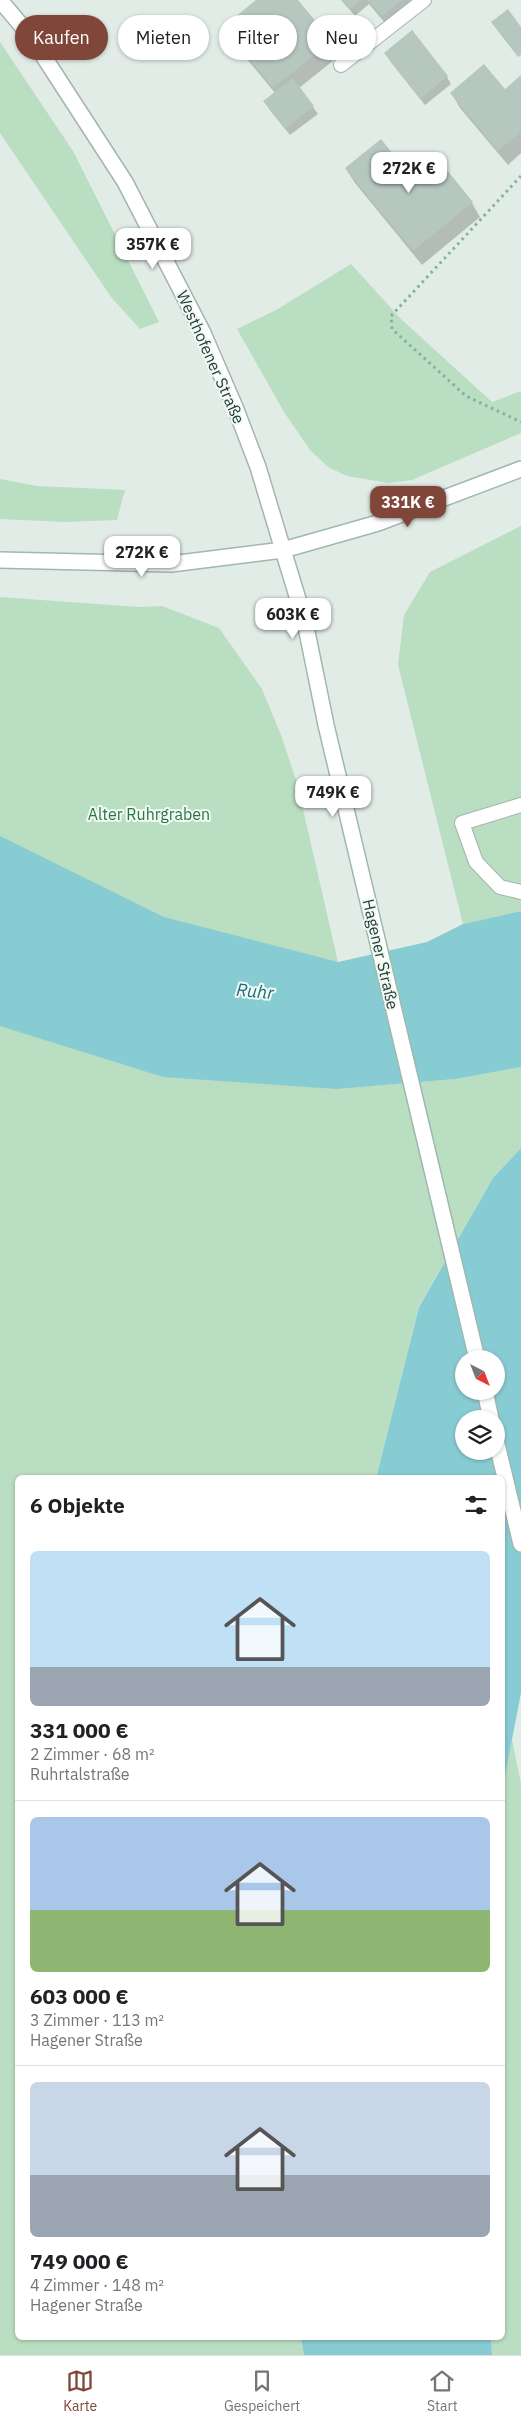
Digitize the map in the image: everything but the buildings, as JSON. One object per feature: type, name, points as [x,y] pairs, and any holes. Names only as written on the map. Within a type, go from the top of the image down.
[{"type":"main road","name":"Westhofener Straße","points":[[0,0],[31,37],[125,182],[203,333],[235,407],[258,467],[283,550]]},
{"type":"main road","points":[[0,560],[172,564],[283,550],[378,523],[521,469]]},
{"type":"main road","name":"Hagener Straße","points":[[283,550],[305,622],[326,724],[475,1350]]},
{"type":"main road","points":[[501,1460],[504,1475]]},
{"type":"main road","points":[[505,1477],[521,1544]]},
{"type":"lane","points":[[342,65],[424,0]]},
{"type":"lane","points":[[521,805],[462,823],[476,862],[500,887],[521,892]]},
{"type":"path","points":[[521,176],[391,316],[392,329],[466,396],[521,422]]},
{"type":"green space","points":[[0,42],[73,151],[159,322],[140,329],[111,297],[0,133]]},
{"type":"green space","points":[[351,264],[401,319],[492,402],[521,391],[521,433],[412,480],[388,483],[347,476],[328,467],[310,450],[284,412],[237,329],[276,310]]},
{"type":"green space","points":[[0,479],[37,486],[125,490],[117,520],[65,522],[0,519]]},
{"type":"green space","points":[[521,526],[521,911],[463,924],[398,665],[404,615],[430,572]]},
{"type":"green space","name":"Alter Ruhrgraben","points":[[0,597],[139,607],[162,606],[219,628],[262,689],[281,735],[297,783],[338,962],[0,907]]},
{"type":"green space","points":[[0,908],[370,1086],[456,1079],[521,1067],[521,1148],[493,1178],[419,1306],[377,1475],[15,1475],[15,2340],[301,2340],[304,2355],[0,2355]]},
{"type":"green space","points":[[512,1739],[521,1784],[521,2355],[492,2355],[491,2340],[505,2340],[505,1772]]},
{"type":"water","name":"Ruhr","points":[[0,836],[164,917],[338,962],[427,942],[463,924],[521,911],[521,1067],[456,1079],[336,1089],[163,1077],[0,1026]]},
{"type":"water","points":[[521,1148],[521,1693],[505,1776],[505,1475],[377,1475],[419,1307],[493,1178]]},
{"type":"water","points":[[301,2340],[491,2340],[492,2355],[304,2355]]}]
